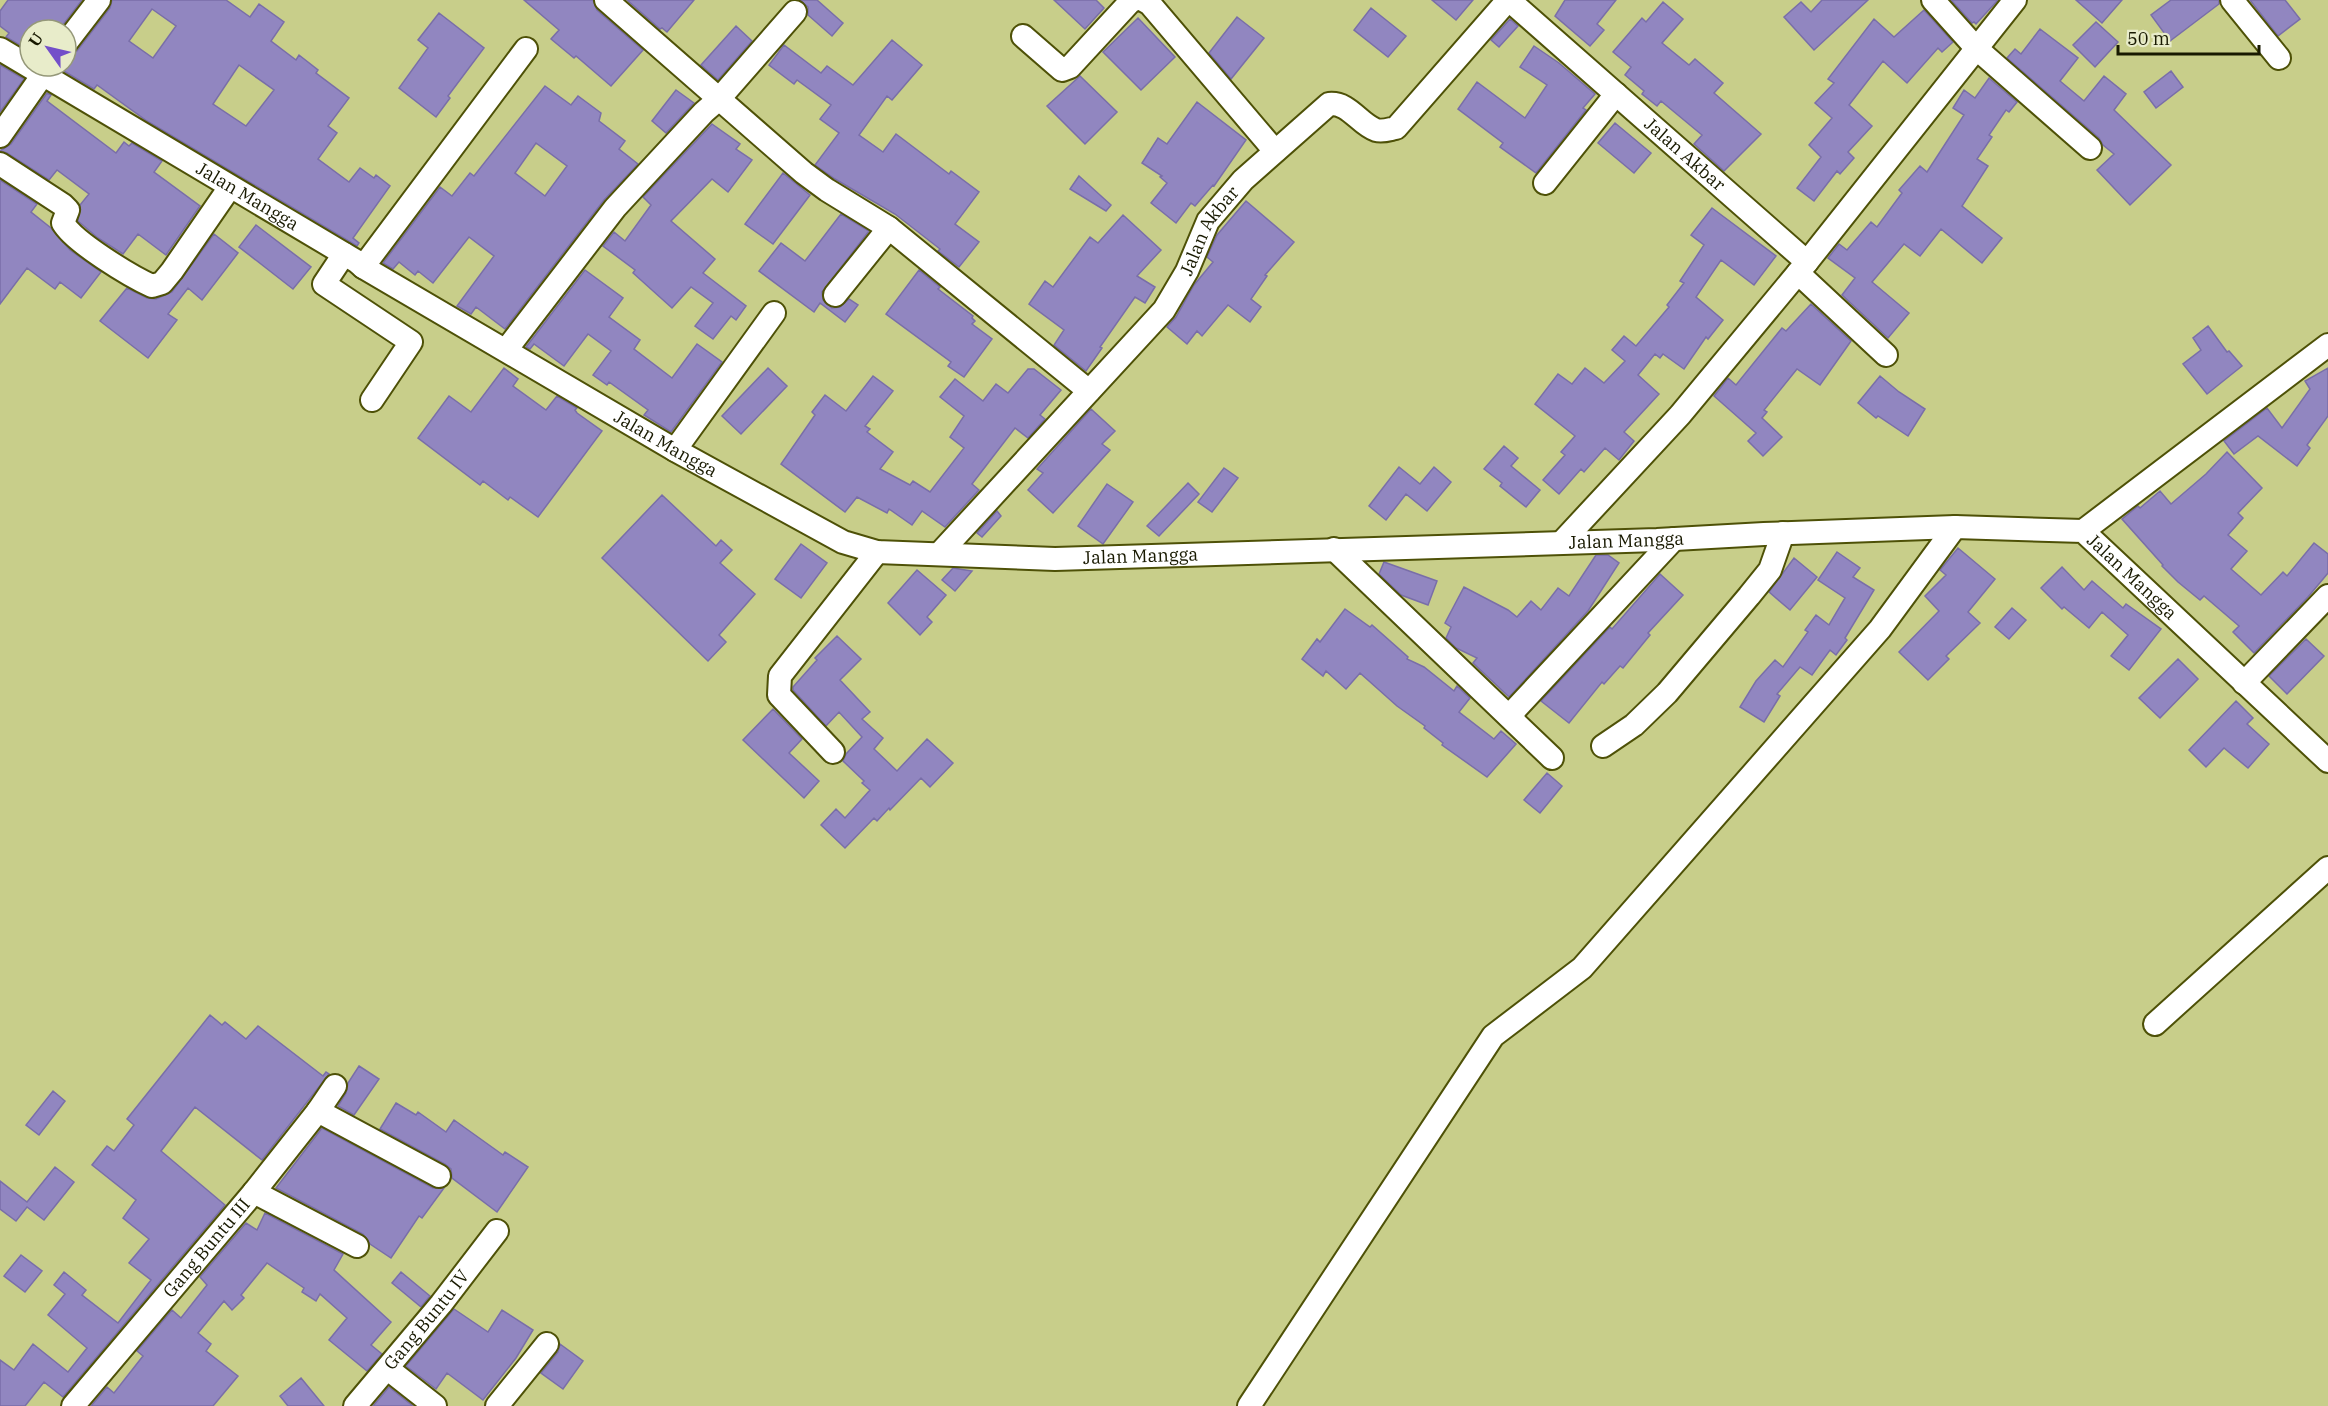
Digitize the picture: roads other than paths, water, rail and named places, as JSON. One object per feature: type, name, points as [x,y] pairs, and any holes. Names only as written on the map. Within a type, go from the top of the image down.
[{"type":"street","points":[[78,27],[99,0]]},
{"type":"street","points":[[606,0],[827,190],[889,228],[1089,391]]},
{"type":"street","points":[[1023,36],[1062,70],[1070,67],[1134,0]]},
{"type":"street","points":[[1143,0],[1150,4],[1275,151]]},
{"type":"street","name":"Jalan Akbar","points":[[940,553],[1164,310],[1187,271],[1208,221],[1243,180],[1329,104],[1337,103],[1344,106],[1375,130],[1384,131],[1396,128],[1509,0],[1616,94],[1802,267],[1886,355]]},
{"type":"street","points":[[1932,0],[1977,49],[2090,148]]},
{"type":"street","points":[[1562,542],[1680,415],[1802,267],[2015,0]]},
{"type":"street","points":[[2232,0],[2279,57]]},
{"type":"street","points":[[506,350],[615,208],[704,112],[719,99],[795,12]]},
{"type":"street","name":"Jalan Mangga","points":[[0,49],[18,57]]},
{"type":"street","points":[[372,400],[411,342],[324,284],[354,261],[526,49]]},
{"type":"street","points":[[0,136],[40,78]]},
{"type":"street","name":"Jalan Mangga","points":[[59,78],[230,187],[354,261],[675,450],[843,542],[877,552],[1055,559],[1674,539],[1955,527],[2083,531],[2328,761]]},
{"type":"street","points":[[1545,183],[1616,94]]},
{"type":"street","points":[[0,164],[68,210],[63,223],[68,232],[115,266],[152,286],[162,283],[172,271],[230,187]]},
{"type":"street","points":[[354,261],[410,191]]},
{"type":"street","points":[[835,295],[889,228]]},
{"type":"street","points":[[675,450],[774,313]]},
{"type":"street","points":[[2083,531],[2328,345]]},
{"type":"street","points":[[1249,1406],[1493,1036],[1582,968],[1880,629],[1955,527]]},
{"type":"street","points":[[1603,746],[1634,725],[1667,693],[1749,596],[1770,570],[1783,533]]},
{"type":"street","points":[[1509,716],[1674,539]]},
{"type":"street","points":[[1334,549],[1422,636],[1552,758]]},
{"type":"street","points":[[833,752],[779,695],[780,676],[877,552]]},
{"type":"street","points":[[2244,683],[2328,596]]},
{"type":"street","points":[[2155,1024],[2328,868]]},
{"type":"street","name":"Gang Buntu III","points":[[73,1406],[254,1192],[335,1086]]},
{"type":"street","points":[[318,1111],[439,1176]]},
{"type":"street","points":[[254,1192],[357,1246]]},
{"type":"street","name":"Gang Buntu IV","points":[[355,1406],[388,1369],[497,1231]]},
{"type":"street","points":[[496,1406],[547,1344]]},
{"type":"street","points":[[388,1369],[435,1406]]}]
